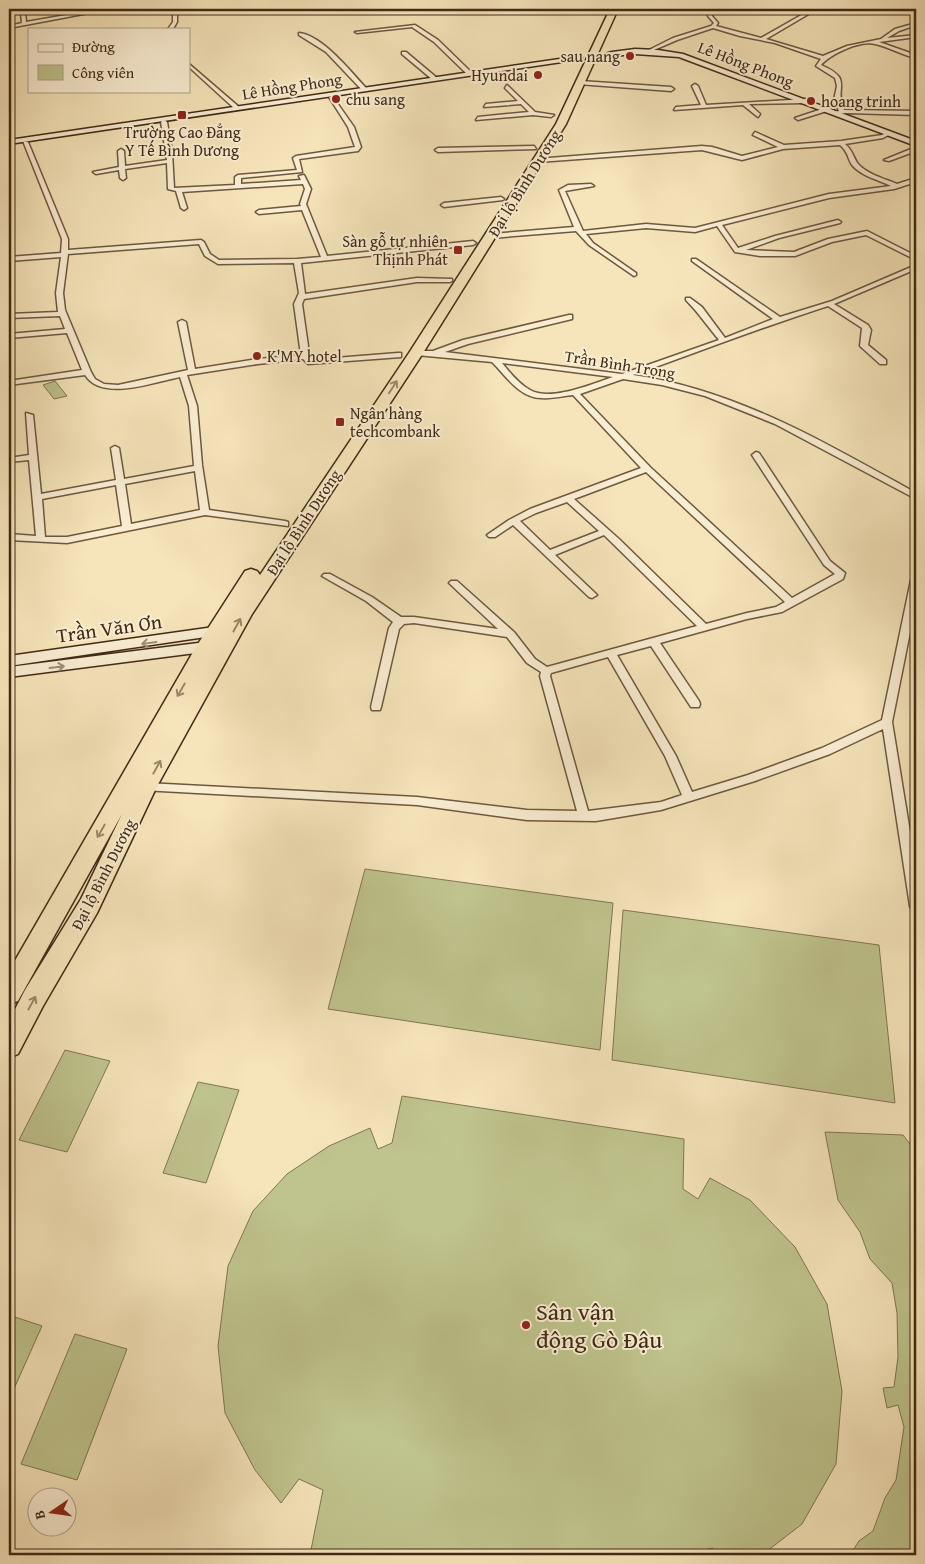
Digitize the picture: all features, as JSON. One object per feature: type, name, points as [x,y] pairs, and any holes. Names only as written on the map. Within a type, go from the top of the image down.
[{"type":"highway","name":"Đại lộ Bình Dương","points":[[9,1046],[34,998],[90,906],[146,787],[244,612],[501,199],[561,124],[580,83],[601,9]]},
{"type":"highway","name":"Đại lộ Bình Dương","points":[[387,371],[406,349],[491,236],[536,154],[551,115],[588,58],[614,9]]},
{"type":"highway","name":"Đại lộ Bình Dương","points":[[275,540],[288,520]]},
{"type":"highway","name":"Đại lộ Bình Dương","points":[[9,992],[210,640],[258,564]]},
{"type":"street","points":[[67,9],[69,14]]},
{"type":"street","points":[[9,28],[43,17],[69,14],[81,10],[108,9]]},
{"type":"street","points":[[171,28],[174,22],[175,9]]},
{"type":"street","points":[[708,9],[710,16],[716,23],[713,27]]},
{"type":"street","points":[[762,39],[815,9]]},
{"type":"street","points":[[9,14],[23,12],[24,24]]},
{"type":"street","points":[[882,40],[897,30],[915,22]]},
{"type":"street","points":[[357,32],[413,26],[436,41],[470,74]]},
{"type":"street","points":[[648,52],[675,38],[713,27],[762,39],[823,58]]},
{"type":"street","points":[[301,34],[327,49],[364,90]]},
{"type":"street","points":[[916,36],[882,40],[844,49],[823,58],[818,65],[836,74],[840,81],[837,100],[839,112],[916,113]]},
{"type":"street","points":[[872,42],[916,58]]},
{"type":"street","name":"Lê Hồng Phong","points":[[9,143],[470,74],[648,52],[681,54],[839,112],[916,144]]},
{"type":"street","points":[[404,53],[435,79]]},
{"type":"street","name":"Lê Hồng Phong","points":[[25,140],[331,98],[588,58]]},
{"type":"street","points":[[190,66],[238,108]]},
{"type":"street","points":[[580,83],[671,89]]},
{"type":"street","points":[[695,86],[704,107]]},
{"type":"street","points":[[507,87],[533,113]]},
{"type":"street","points":[[325,258],[303,204],[308,189],[296,158],[352,151],[358,147],[357,140],[343,114],[331,98]]},
{"type":"street","points":[[676,109],[744,103],[806,101]]},
{"type":"street","points":[[486,106],[522,102]]},
{"type":"street","points":[[744,103],[758,115]]},
{"type":"street","points":[[798,118],[828,109]]},
{"type":"street","points":[[478,119],[533,113],[551,115]]},
{"type":"street","points":[[164,122],[171,189],[305,182]]},
{"type":"street","points":[[438,150],[536,154],[702,148],[742,158],[783,147],[840,143],[882,136],[889,133]]},
{"type":"street","points":[[756,134],[783,147]]},
{"type":"street","points":[[25,140],[65,239],[66,254],[59,301],[62,314],[91,380],[106,387],[118,387],[244,362],[305,357],[298,304],[302,293],[297,261]]},
{"type":"street","points":[[840,143],[850,151],[855,164],[867,173],[897,186]]},
{"type":"street","points":[[887,160],[916,149]]},
{"type":"street","points":[[121,151],[123,178]]},
{"type":"street","points":[[96,172],[169,161]]},
{"type":"street","points":[[238,186],[238,177],[300,171]]},
{"type":"street","points":[[491,236],[646,226],[695,230],[829,196],[897,186],[916,180]]},
{"type":"street","points":[[591,186],[562,190],[579,231],[591,244],[634,274]]},
{"type":"street","points":[[179,190],[184,208]]},
{"type":"street","points":[[444,205],[501,199]]},
{"type":"street","points":[[259,212],[305,208]]},
{"type":"street","points":[[737,251],[838,222]]},
{"type":"street","points":[[719,225],[737,251],[760,254],[795,254],[830,240],[866,233],[916,258]]},
{"type":"street","points":[[9,259],[201,242],[207,255],[218,262],[297,261],[473,243]]},
{"type":"street","points":[[694,260],[778,319]]},
{"type":"street","points":[[495,360],[522,388],[531,393],[539,396],[575,392],[724,341],[778,319],[829,304],[916,267]]},
{"type":"street","points":[[301,297],[417,280],[450,280]]},
{"type":"street","points":[[688,299],[699,309],[715,332],[724,341]]},
{"type":"street","points":[[829,304],[865,327],[864,346],[883,362]]},
{"type":"street","points":[[9,316],[62,314]]},
{"type":"street","points":[[434,354],[466,342],[569,317]]},
{"type":"street","points":[[182,322],[192,371]]},
{"type":"street","points":[[9,336],[69,331]]},
{"type":"street","name":"Trần Bình Trọng","points":[[305,357],[308,362],[406,349],[434,354],[656,380],[729,401],[779,422],[916,496]]},
{"type":"street","points":[[9,383],[87,372]]},
{"type":"street","points":[[182,373],[190,387],[194,410],[198,468],[204,493],[205,512]]},
{"type":"street","points":[[575,392],[648,469],[791,602]]},
{"type":"street","points":[[29,415],[41,538]]},
{"type":"street","points":[[115,448],[127,527]]},
{"type":"street","points":[[454,583],[510,634],[531,661],[546,671],[653,640],[779,610],[840,577],[840,573],[823,557],[756,456]]},
{"type":"street","points":[[9,460],[34,457]]},
{"type":"street","points":[[38,497],[198,468]]},
{"type":"street","points":[[492,535],[534,509],[569,499],[648,469]]},
{"type":"street","points":[[569,499],[703,627]]},
{"type":"street","points":[[9,537],[41,538],[52,542],[205,512],[288,520]]},
{"type":"street","points":[[514,521],[592,595]]},
{"type":"street","points":[[550,554],[605,532]]},
{"type":"street","points":[[327,576],[369,599],[399,621]]},
{"type":"street","points":[[916,580],[887,722],[916,900]]},
{"type":"street","points":[[376,707],[394,628],[399,621],[403,619],[414,620],[510,634]]},
{"type":"street","name":"Trần Văn Ơn","points":[[9,661],[210,640]]},
{"type":"street","name":"Trần Văn Ơn","points":[[9,672],[210,640]]},
{"type":"street","points":[[653,640],[695,704]]},
{"type":"street","points":[[611,653],[670,756],[688,797]]},
{"type":"street","points":[[546,671],[545,676],[584,816]]},
{"type":"street","points":[[146,787],[417,801],[527,815],[584,816],[661,806],[751,778],[826,751],[887,722]]},
{"type":"green space","points":[[55,381],[67,396],[54,399],[43,385]]},
{"type":"green space","points":[[365,869],[613,903],[600,1050],[328,1009]]},
{"type":"green space","points":[[623,910],[879,945],[895,1103],[612,1060]]},
{"type":"green space","points":[[65,1050],[110,1061],[67,1152],[19,1140]]},
{"type":"green space","points":[[198,1082],[239,1090],[206,1183],[163,1173]]},
{"type":"green space","name":"Sân vận động Gò Đậu","points":[[402,1096],[684,1139],[683,1189],[698,1199],[710,1178],[750,1200],[795,1247],[827,1304],[842,1391],[836,1464],[802,1524],[762,1555],[718,1555],[713,1548],[690,1553],[690,1555],[310,1555],[323,1490],[299,1479],[281,1503],[255,1470],[225,1413],[218,1346],[228,1266],[253,1211],[287,1174],[329,1146],[370,1128],[378,1149],[392,1143]]},
{"type":"green space","points":[[825,1132],[903,1135],[916,1152],[916,1555],[850,1555],[859,1541],[873,1531],[885,1498],[896,1480],[904,1427],[898,1405],[887,1408],[883,1388],[894,1387],[898,1357],[897,1313],[892,1283],[870,1259],[860,1232],[838,1200]]},
{"type":"green space","points":[[9,1315],[42,1326],[9,1400]]},
{"type":"green space","points":[[75,1334],[127,1349],[77,1480],[21,1464]]},
{"type":"place","name":"sau nang","points":[[630,56]]},
{"type":"place","name":"Hyundai","points":[[538,75]]},
{"type":"place","name":"chu sang","points":[[336,99]]},
{"type":"place","name":"hoang trinh","points":[[811,101]]},
{"type":"place","name":"Trường Cao Đẳng Y Tế Bình Dương","points":[[182,115]]},
{"type":"place","name":"Sàn gỗ tự nhiên Thịnh Phát","points":[[458,250]]},
{"type":"place","name":"K'MY hotel","points":[[257,356]]},
{"type":"place","name":"Ngân hàng techcombank","points":[[340,422]]},
{"type":"place","name":"Sân vận động Gò Đậu","points":[[526,1325]]}]
